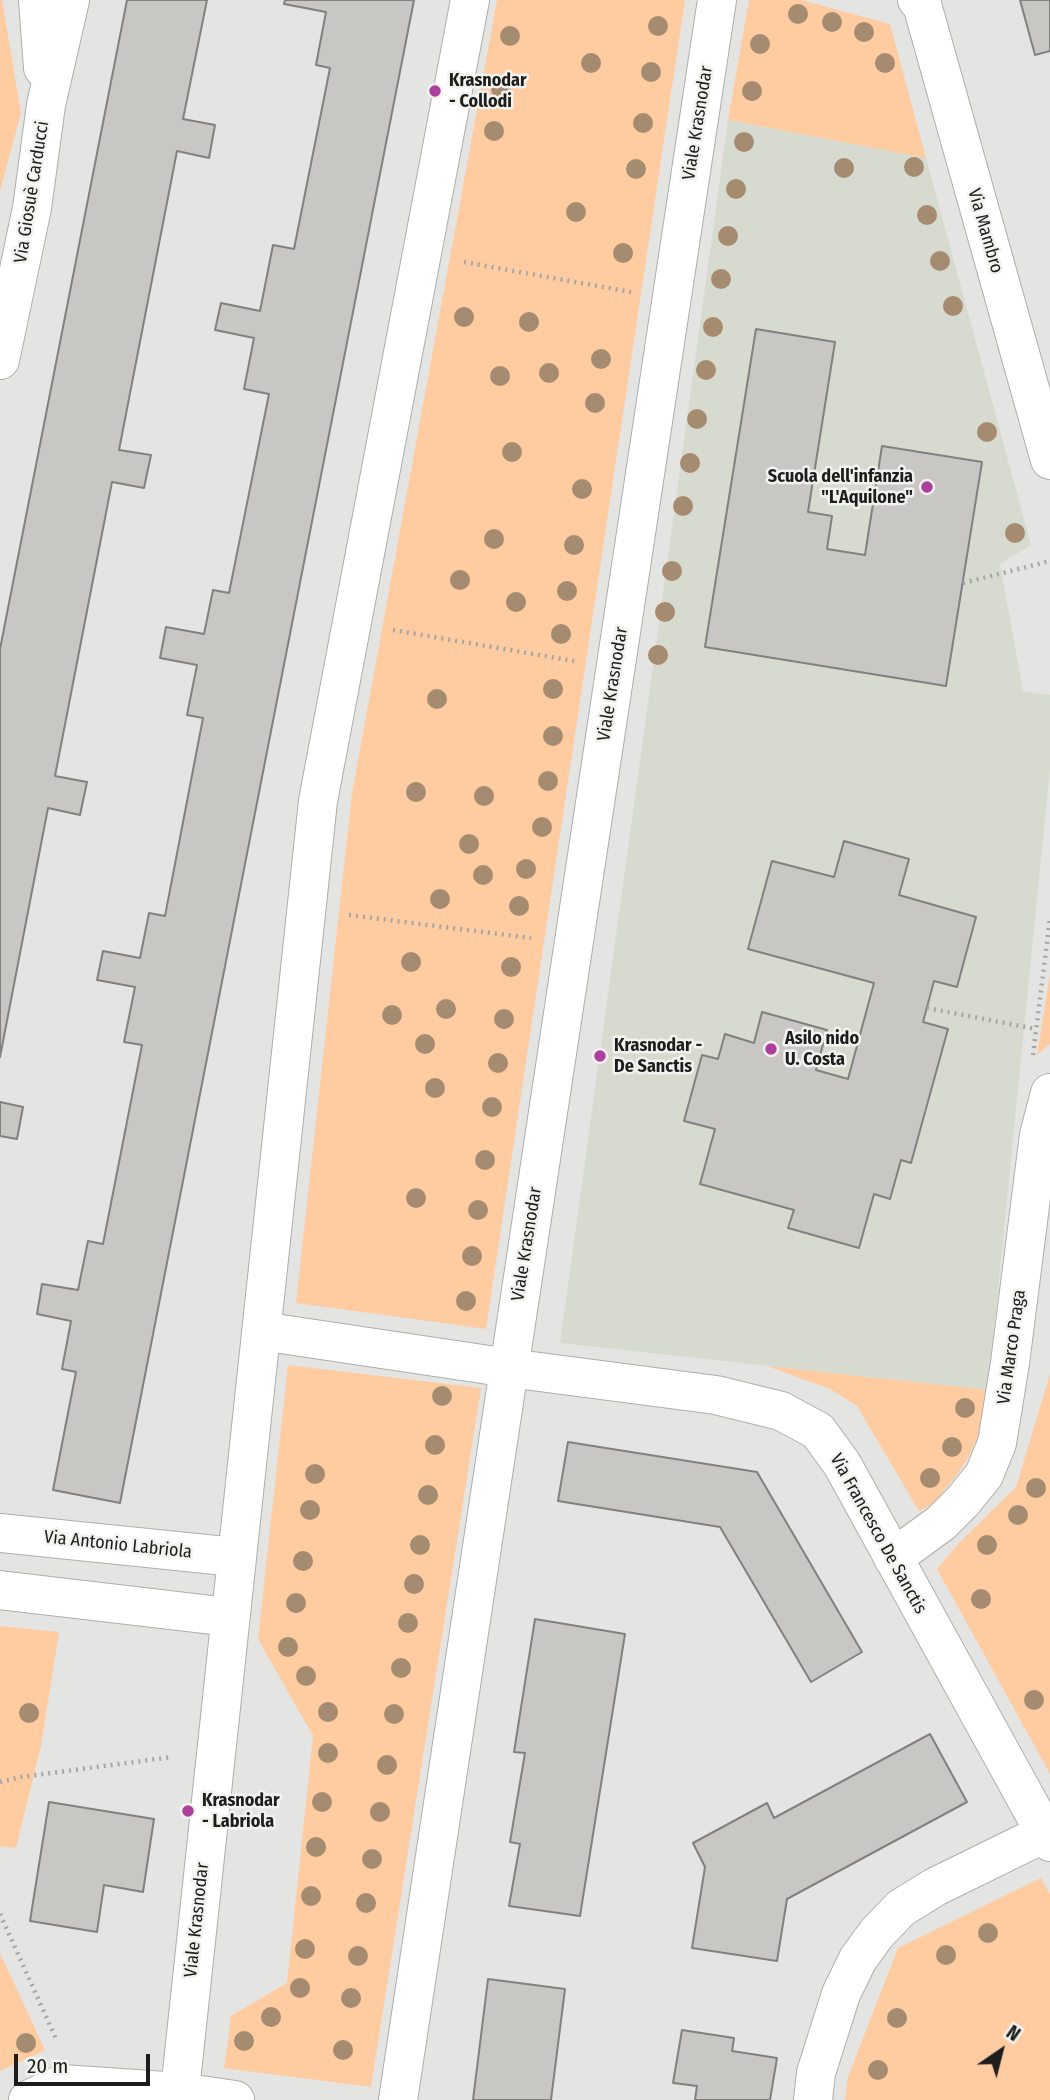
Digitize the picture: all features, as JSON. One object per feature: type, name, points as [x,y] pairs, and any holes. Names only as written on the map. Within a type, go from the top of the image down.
[{"type":"street","name":"Via Giosuè Carducci","points":[[38,0],[46,105]]},
{"type":"street","name":"Via Giosuè Carducci","points":[[0,360],[32,208],[46,105],[70,0]]},
{"type":"street","name":"Viale Krasnodar","points":[[179,2096],[318,801],[470,0]]},
{"type":"street","name":"Viale Krasnodar","points":[[398,2100],[717,0]]},
{"type":"street","name":"Via Mambro","points":[[919,1],[1050,460]]},
{"type":"street","name":"Via Marco Praga","points":[[893,1558],[941,1523],[963,1502],[984,1475],[997,1443],[1039,1135],[1041,1077]]},
{"type":"street","points":[[261,1331],[509,1368]]},
{"type":"street","name":"Via Francesco De Sanctis","points":[[509,1368],[716,1395],[780,1411],[818,1431],[842,1464],[1047,1838]]},
{"type":"street","name":"Via Antonio Labriola","points":[[0,1533],[235,1557]]},
{"type":"street","points":[[0,1590],[229,1617]]},
{"type":"street","points":[[813,2100],[816,2073],[841,1994],[858,1959],[877,1933],[901,1908],[935,1887],[1047,1838]]},
{"type":"street","points":[[28,2100],[62,2084],[234,2100]]},
{"type":"path","points":[[421,255],[671,299]]},
{"type":"path","points":[[963,583],[1050,561]]},
{"type":"path","points":[[351,622],[615,668]]},
{"type":"path","points":[[307,909],[573,944]]},
{"type":"path","points":[[1041,1077],[1036,1029],[1050,918]]},
{"type":"path","points":[[927,1008],[1036,1029]]},
{"type":"path","points":[[0,1782],[214,1751]]},
{"type":"path","points":[[0,1914],[78,2085]]},
{"type":"shaded area","points":[[0,0],[21,113],[0,191]]},
{"type":"shaded area","points":[[497,0],[685,0],[486,1329],[296,1303],[352,793]]},
{"type":"shaded area","points":[[749,0],[801,0],[890,24],[926,158],[728,120]]},
{"type":"shaded area","points":[[728,120],[926,158],[1031,545],[1000,564],[1023,691],[1050,695],[1050,770],[988,1390],[560,1343]]},
{"type":"shaded area","points":[[1050,974],[1050,1044],[1037,1055]]},
{"type":"shaded area","points":[[288,1365],[481,1388],[371,2087],[224,2068],[231,2016],[287,1983],[313,1736],[258,1639]]},
{"type":"shaded area","points":[[767,1366],[988,1390],[978,1436],[955,1477],[933,1504],[919,1511],[857,1406],[830,1389]]},
{"type":"shaded area","points":[[1050,1374],[1050,1774],[937,1569],[959,1543],[1016,1487]]},
{"type":"shaded area","points":[[0,1626],[59,1632],[41,1746],[16,1848],[0,1846]]},
{"type":"shaded area","points":[[1041,1878],[1050,1894],[1050,2100],[845,2100],[848,2077],[898,1948]]},
{"type":"shaded area","points":[[0,1953],[45,2050],[0,2071]]},
{"type":"building","points":[[127,0],[207,0],[183,119],[215,125],[209,158],[177,151],[119,450],[151,455],[144,488],[112,482],[55,776],[87,782],[80,815],[48,808],[0,1057],[0,649]]},
{"type":"building","points":[[285,0],[414,0],[120,1503],[53,1490],[76,1372],[62,1369],[71,1321],[37,1314],[42,1284],[78,1290],[88,1241],[103,1244],[142,1045],[124,1042],[135,987],[97,980],[103,951],[140,958],[149,913],[165,916],[203,718],[187,715],[197,665],[160,658],[166,627],[204,634],[213,590],[229,593],[269,394],[244,389],[254,338],[215,330],[221,303],[260,311],[273,245],[294,249],[330,68],[316,65],[326,12],[284,4]]},
{"type":"building","points":[[1020,0],[1050,0],[1050,51],[1035,55]]},
{"type":"building","name":"Scuola dell'infanzia \"L'Aquilone\"","points":[[756,329],[835,342],[808,512],[832,516],[827,549],[865,555],[882,446],[982,462],[946,686],[705,647]]},
{"type":"building","name":"Asilo nido U. Costa","points":[[844,841],[909,859],[899,895],[976,917],[957,987],[934,981],[923,1022],[948,1029],[911,1163],[901,1160],[890,1199],[874,1194],[859,1248],[788,1228],[794,1210],[700,1184],[715,1129],[684,1121],[702,1055],[718,1059],[725,1034],[754,1043],[762,1012],[827,1030],[816,1070],[848,1079],[874,983],[748,949],[772,861],[834,877]]},
{"type":"building","points":[[0,1102],[23,1107],[17,1139],[0,1136]]},
{"type":"building","points":[[568,1442],[757,1472],[862,1652],[811,1682],[720,1527],[558,1501]]},
{"type":"building","points":[[535,1619],[625,1634],[580,1916],[509,1906],[520,1844],[510,1842],[525,1753],[514,1752]]},
{"type":"building","points":[[930,1734],[967,1802],[787,1899],[777,1961],[692,1948],[705,1867],[693,1843],[767,1803],[774,1818]]},
{"type":"building","points":[[49,1802],[154,1819],[143,1892],[104,1885],[97,1932],[30,1921]]},
{"type":"building","points":[[488,1979],[565,1989],[551,2100],[473,2100]]},
{"type":"building","points":[[682,2030],[734,2038],[732,2051],[777,2058],[770,2100],[695,2100],[697,2086],[673,2083]]},
{"type":"place","name":"Krasnodar - Collodi","points":[[435,91]]},
{"type":"place","name":"Scuola dell'infanzia \"L'Aquilone\"","points":[[927,487]]},
{"type":"place","name":"Asilo nido U. Costa","points":[[771,1049]]},
{"type":"place","name":"Krasnodar - De Sanctis","points":[[600,1056]]},
{"type":"place","name":"Krasnodar - Labriola","points":[[188,1811]]}]
